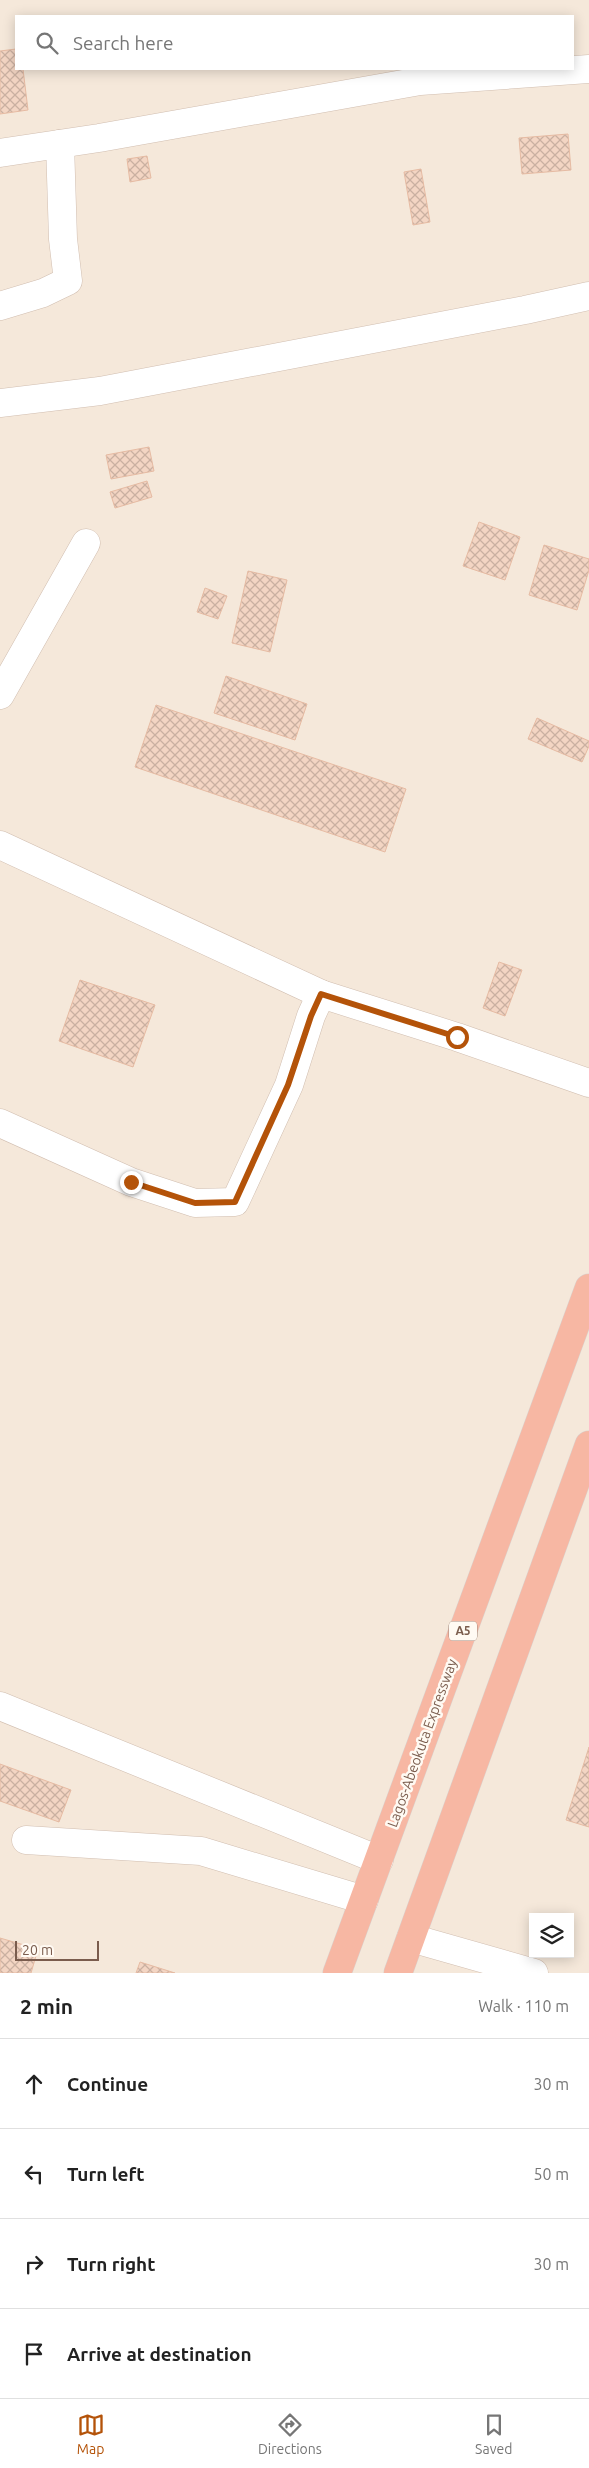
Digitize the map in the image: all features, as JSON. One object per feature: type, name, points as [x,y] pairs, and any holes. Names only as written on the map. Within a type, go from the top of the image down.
[{"type":"highway","name":"Lagos-Abeokuta Expressway","points":[[338,1973],[589,1288]]},
{"type":"highway","points":[[398,1973],[589,1446]]},
{"type":"street","points":[[0,153],[420,81],[589,70]]},
{"type":"street","points":[[0,306],[43,293],[68,281],[63,238],[60,144]]},
{"type":"street","points":[[0,403],[100,391],[525,310],[589,296]]},
{"type":"street","points":[[0,695],[86,543]]},
{"type":"street","points":[[0,845],[321,994],[457,1037],[589,1083]]},
{"type":"street","points":[[0,1123],[131,1182],[195,1203],[235,1202],[288,1085],[311,1016],[321,994]]},
{"type":"street","points":[[0,1706],[379,1860]]},
{"type":"street","points":[[26,1840],[201,1851],[364,1900]]},
{"type":"street","points":[[411,1938],[534,1973]]},
{"type":"shaded area","points":[[0,0],[589,0],[589,1973],[0,1973]]},
{"type":"building","points":[[15,49],[15,70],[23,70],[28,110],[0,114],[0,51]]},
{"type":"building","points":[[568,134],[571,170],[522,174],[519,138]]},
{"type":"building","points":[[147,156],[151,178],[130,182],[127,159]]},
{"type":"building","points":[[421,169],[430,222],[413,225],[404,172]]},
{"type":"building","points":[[149,447],[154,471],[111,479],[106,455]]},
{"type":"building","points":[[147,481],[152,497],[115,508],[110,492]]},
{"type":"building","points":[[479,522],[520,537],[505,580],[463,566]]},
{"type":"building","points":[[544,545],[589,559],[589,570],[577,610],[529,595]]},
{"type":"building","points":[[248,571],[287,580],[270,652],[232,643]]},
{"type":"building","points":[[205,588],[227,596],[218,619],[197,612]]},
{"type":"building","points":[[226,676],[307,704],[295,740],[214,713]]},
{"type":"building","points":[[156,705],[406,789],[385,852],[135,767]]},
{"type":"building","points":[[537,718],[589,741],[589,746],[582,762],[528,739]]},
{"type":"building","points":[[499,962],[522,970],[505,1016],[483,1008]]},
{"type":"building","points":[[80,980],[155,1005],[133,1067],[59,1041]]},
{"type":"building","points":[[589,1747],[589,1827],[566,1820]]},
{"type":"building","points":[[0,1764],[71,1790],[59,1822],[0,1801]]},
{"type":"building","points":[[0,1938],[38,1949],[31,1973],[0,1973]]},
{"type":"building","points":[[140,1962],[175,1973],[136,1973]]},
{"type":"route","points":[[131,1182],[195,1203],[235,1202],[288,1085],[311,1016],[321,994],[457,1037]]}]
